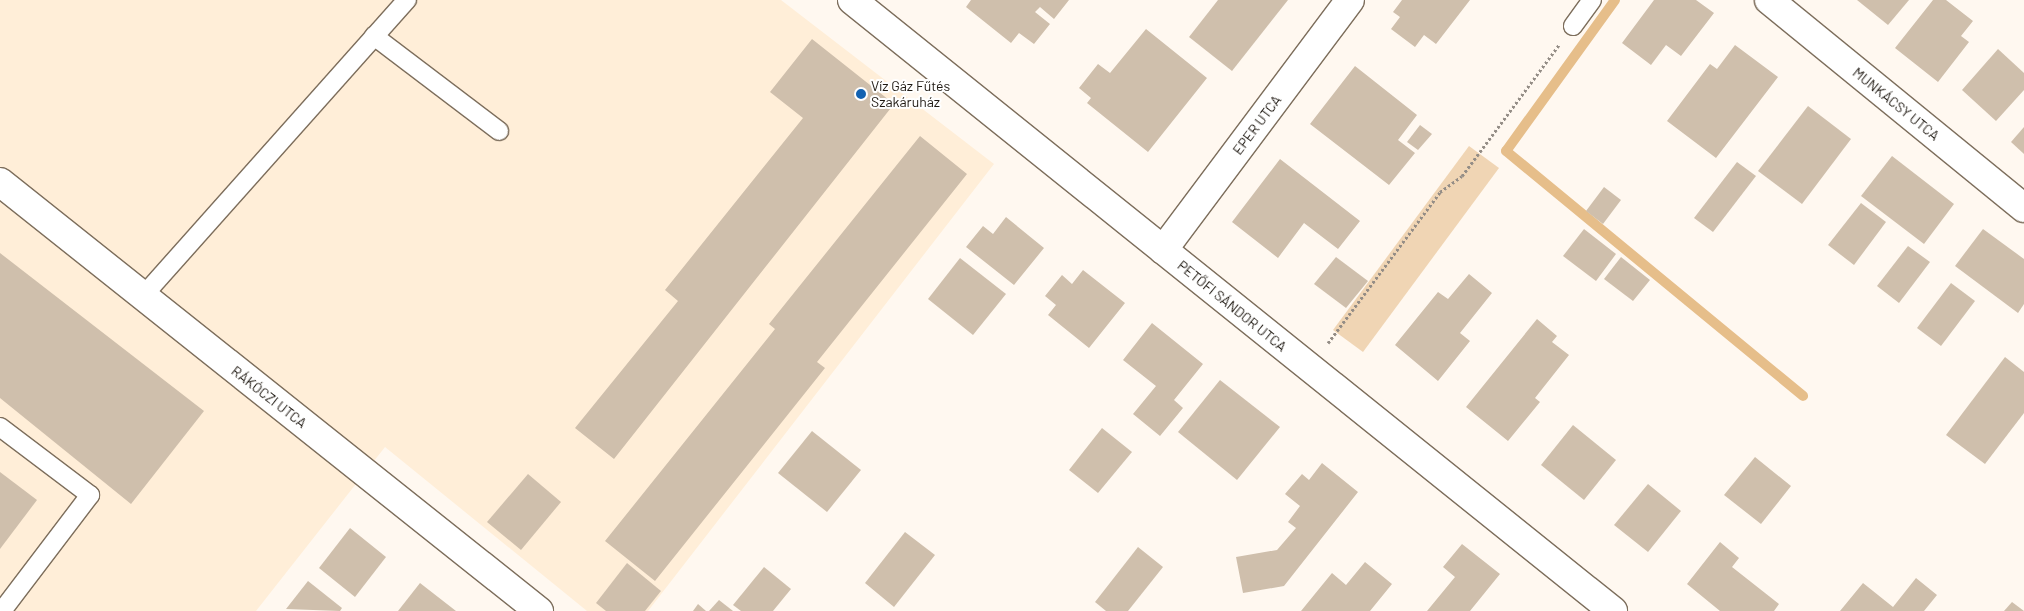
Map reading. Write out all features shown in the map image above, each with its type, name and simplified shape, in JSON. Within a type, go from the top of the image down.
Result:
[{"type":"street","name":"PETŐFI SÁNDOR UTCA","points":[[852,0],[880,8],[1163,250],[1310,368],[1599,607]]},
{"type":"street","name":"EPER UTCA","points":[[1163,250],[1350,0]]},
{"type":"street","name":"MUNKÁCSY UTCA","points":[[1769,0],[2024,208]]},
{"type":"street","name":"RÁKÓCZI UTCA","points":[[0,182],[539,611]]},
{"type":"lane","points":[[143,296],[406,0]]},
{"type":"lane","points":[[1573,26],[1592,0]]},
{"type":"lane","points":[[374,36],[499,131]]},
{"type":"lane","points":[[0,427],[90,495],[2,611]]},
{"type":"path","points":[[1310,368],[1440,192],[1462,176],[1573,26]]},
{"type":"shaded area","points":[[0,0],[781,0],[994,164],[648,611],[587,611],[385,447],[256,611],[0,611]]},
{"type":"shaded area","points":[[1469,146],[1499,168],[1363,352],[1333,330]]},
{"type":"building","points":[[971,0],[1069,0],[1054,19],[1040,7],[1035,12],[1050,24],[1034,44],[1019,33],[1011,43],[966,7]]},
{"type":"building","points":[[1218,0],[1288,0],[1232,71],[1189,37]]},
{"type":"building","points":[[1402,0],[1470,0],[1436,44],[1424,35],[1415,47],[1391,29],[1400,17],[1393,12]]},
{"type":"building","points":[[1654,0],[1696,0],[1714,13],[1681,56],[1666,45],[1651,65],[1622,43]]},
{"type":"building","points":[[1857,0],[1909,0],[1888,25]]},
{"type":"building","points":[[1933,0],[1946,0],[1973,21],[1961,36],[1969,42],[1938,82],[1895,48]]},
{"type":"building","points":[[1146,29],[1207,78],[1148,152],[1087,103],[1091,98],[1079,88],[1098,64],[1110,73]]},
{"type":"building","points":[[812,39],[894,104],[614,459],[575,428],[678,301],[665,290],[803,118],[770,92]]},
{"type":"building","points":[[1735,45],[1778,77],[1716,158],[1667,121],[1710,64],[1717,69]]},
{"type":"building","points":[[1998,49],[2024,73],[2024,90],[1996,121],[1962,90]]},
{"type":"building","points":[[1355,66],[1417,115],[1398,140],[1415,153],[1389,185],[1310,124]]},
{"type":"building","points":[[1808,106],[1851,139],[1802,204],[1758,171]]},
{"type":"building","points":[[1420,125],[1432,134],[1418,150],[1407,142]]},
{"type":"building","points":[[2024,127],[2024,154],[2011,142]]},
{"type":"building","points":[[920,136],[967,174],[817,362],[825,368],[655,581],[605,541],[775,329],[769,324]]},
{"type":"building","points":[[1892,156],[1954,204],[1924,244],[1861,196]]},
{"type":"building","points":[[1280,159],[1360,221],[1338,249],[1304,223],[1278,258],[1232,222]]},
{"type":"building","points":[[1737,162],[1756,176],[1713,232],[1694,218]]},
{"type":"building","points":[[1604,187],[1621,200],[1603,224],[1586,211]]},
{"type":"building","points":[[1861,203],[1886,222],[1854,265],[1828,245]]},
{"type":"building","points":[[1006,217],[1044,248],[1014,285],[966,247],[983,226],[993,234]]},
{"type":"building","points":[[1584,229],[1616,254],[1596,281],[1563,256]]},
{"type":"building","points":[[1983,229],[2024,259],[2024,304],[2018,313],[1955,266]]},
{"type":"building","points":[[1908,246],[1930,262],[1899,303],[1877,286]]},
{"type":"building","points":[[0,253],[204,411],[131,504],[0,398]]},
{"type":"building","points":[[1336,257],[1368,281],[1346,308],[1314,284]]},
{"type":"building","points":[[1621,257],[1650,280],[1633,301],[1604,279]]},
{"type":"building","points":[[960,258],[1006,294],[973,335],[928,299]]},
{"type":"building","points":[[1083,270],[1125,303],[1089,348],[1048,315],[1056,305],[1045,296],[1062,275],[1072,284]]},
{"type":"building","points":[[1469,274],[1492,293],[1460,333],[1470,341],[1438,381],[1395,345],[1438,292],[1448,299]]},
{"type":"building","points":[[1951,283],[1975,301],[1941,346],[1917,328]]},
{"type":"building","points":[[1537,319],[1557,336],[1552,342],[1569,355],[1535,398],[1540,402],[1508,441],[1466,407]]},
{"type":"building","points":[[1152,323],[1203,364],[1174,400],[1183,408],[1160,436],[1133,414],[1156,386],[1123,360]]},
{"type":"building","points":[[2005,357],[2024,372],[2024,413],[1985,464],[1946,435]]},
{"type":"building","points":[[1220,380],[1280,427],[1237,480],[1178,432]]},
{"type":"building","points":[[1573,425],[1616,460],[1584,500],[1541,465]]},
{"type":"building","points":[[1102,428],[1132,452],[1098,493],[1069,470]]},
{"type":"building","points":[[812,431],[861,470],[827,512],[778,473]]},
{"type":"building","points":[[1755,457],[1791,486],[1761,524],[1724,495]]},
{"type":"building","points":[[1322,463],[1358,492],[1284,586],[1243,593],[1236,557],[1277,550],[1296,528],[1288,522],[1300,506],[1285,494],[1302,474],[1309,480]]},
{"type":"building","points":[[0,472],[37,500],[0,549]]},
{"type":"building","points":[[528,474],[561,502],[521,550],[487,522]]},
{"type":"building","points":[[1648,484],[1681,511],[1648,552],[1614,525]]},
{"type":"building","points":[[350,528],[386,557],[355,597],[319,568]]},
{"type":"building","points":[[905,532],[935,555],[894,607],[865,583]]},
{"type":"building","points":[[1720,542],[1739,558],[1732,567],[1779,604],[1774,611],[1720,611],[1687,584]]},
{"type":"building","points":[[1462,544],[1500,574],[1470,611],[1427,611],[1455,577],[1443,567]]},
{"type":"building","points":[[1138,547],[1163,567],[1128,611],[1106,611],[1095,602]]},
{"type":"building","points":[[1365,562],[1392,584],[1370,611],[1301,611],[1332,573],[1346,585]]},
{"type":"building","points":[[627,563],[661,591],[645,611],[606,611],[596,603]]},
{"type":"building","points":[[764,567],[791,589],[773,611],[741,611],[733,605]]},
{"type":"building","points":[[1916,578],[1937,595],[1924,611],[1840,611],[1863,583],[1893,607]]},
{"type":"building","points":[[308,581],[342,608],[340,611],[286,609]]},
{"type":"building","points":[[420,583],[456,611],[398,611]]},
{"type":"building","points":[[719,600],[733,611],[709,611]]},
{"type":"building","points":[[2012,602],[2024,611],[2004,611]]},
{"type":"building","points":[[698,604],[706,611],[693,611]]},
{"type":"waterway","points":[[1615,0],[1506,151],[1803,396]]},
{"type":"place","name":"Víz Gáz Fűtés Szakáruház","points":[[861,94]]}]
